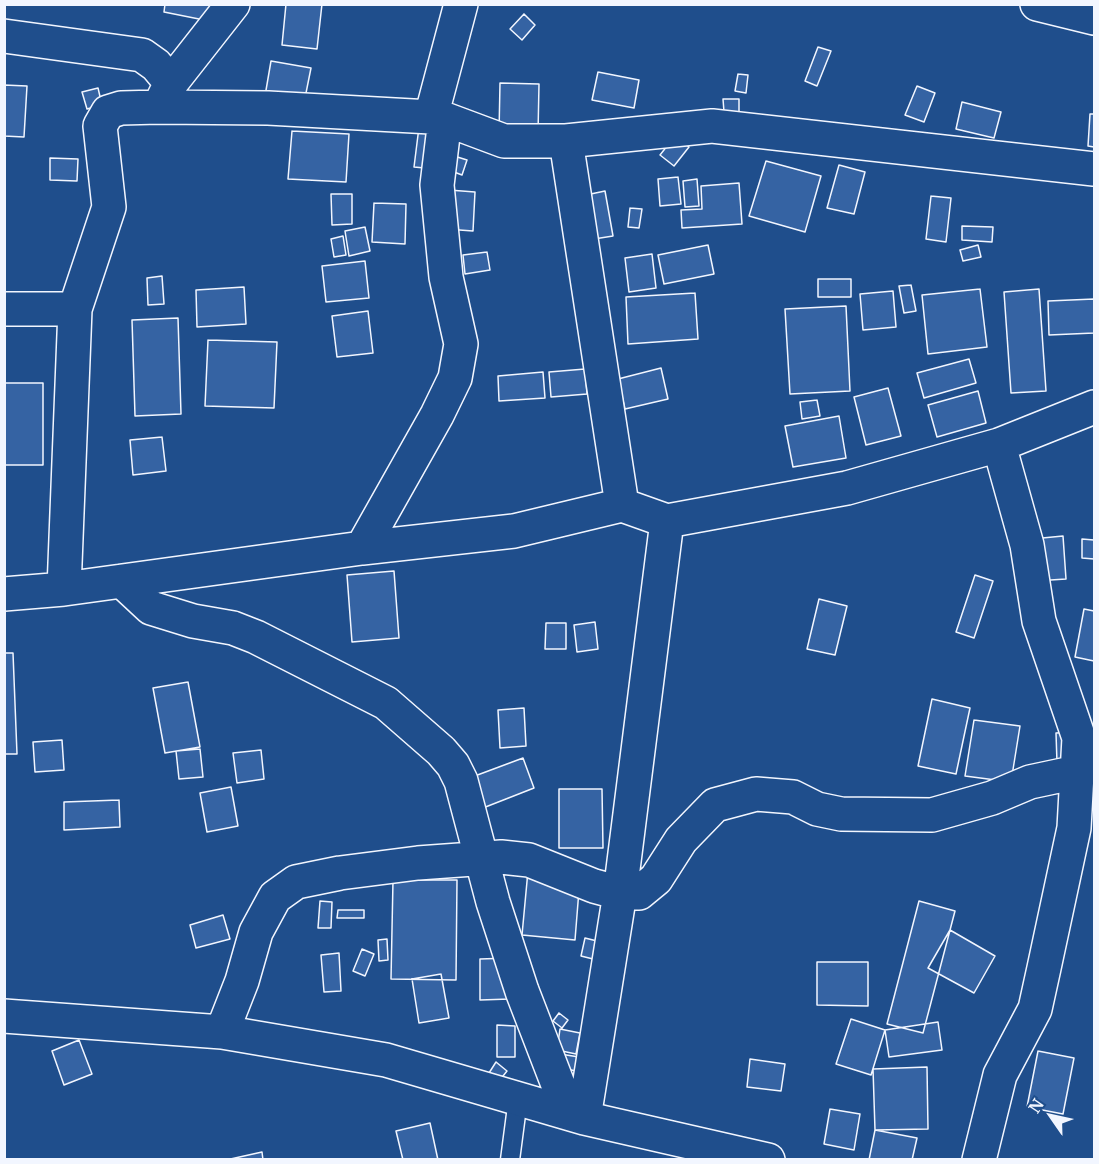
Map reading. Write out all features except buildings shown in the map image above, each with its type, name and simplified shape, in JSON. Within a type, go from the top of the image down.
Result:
[{"type":"street","points":[[165,95],[234,4]]},
{"type":"street","points":[[362,548],[437,415],[454,378],[461,344],[446,277],[437,185],[438,118],[461,4]]},
{"type":"street","points":[[1037,4],[1095,18]]},
{"type":"street","points":[[4,36],[142,55],[156,65],[165,95]]},
{"type":"street","points":[[63,589],[75,309],[109,207],[100,126],[108,111],[165,95],[268,108],[438,118],[504,141],[566,141],[712,126],[1095,169]]},
{"type":"street","points":[[566,141],[622,505]]},
{"type":"street","points":[[4,309],[75,309]]},
{"type":"street","points":[[4,594],[63,589],[362,548],[513,531],[622,505],[667,521],[847,488],[999,445],[1095,407]]},
{"type":"street","points":[[979,1160],[1000,1075],[1035,1009],[1074,828],[1077,772],[1087,735],[1039,621],[1027,544],[999,445]]},
{"type":"street","points":[[577,1116],[620,893],[667,521]]},
{"type":"street","points":[[122,581],[151,608],[194,621],[233,628],[256,637],[386,703],[441,751],[453,765],[461,781],[494,902],[522,991],[577,1116]]},
{"type":"street","points":[[222,1032],[242,981],[256,932],[275,897],[296,882],[340,873],[418,863],[501,857],[529,860],[594,886],[620,893],[639,893],[656,879],[681,840],[715,805],[756,794],[793,797],[817,809],[841,814],[932,815],[992,798],[1030,782],[1077,772]]},
{"type":"street","points":[[4,1016],[222,1032],[386,1060],[577,1116],[768,1160]]},
{"type":"lane","points":[[510,1160],[518,1099]]}]
